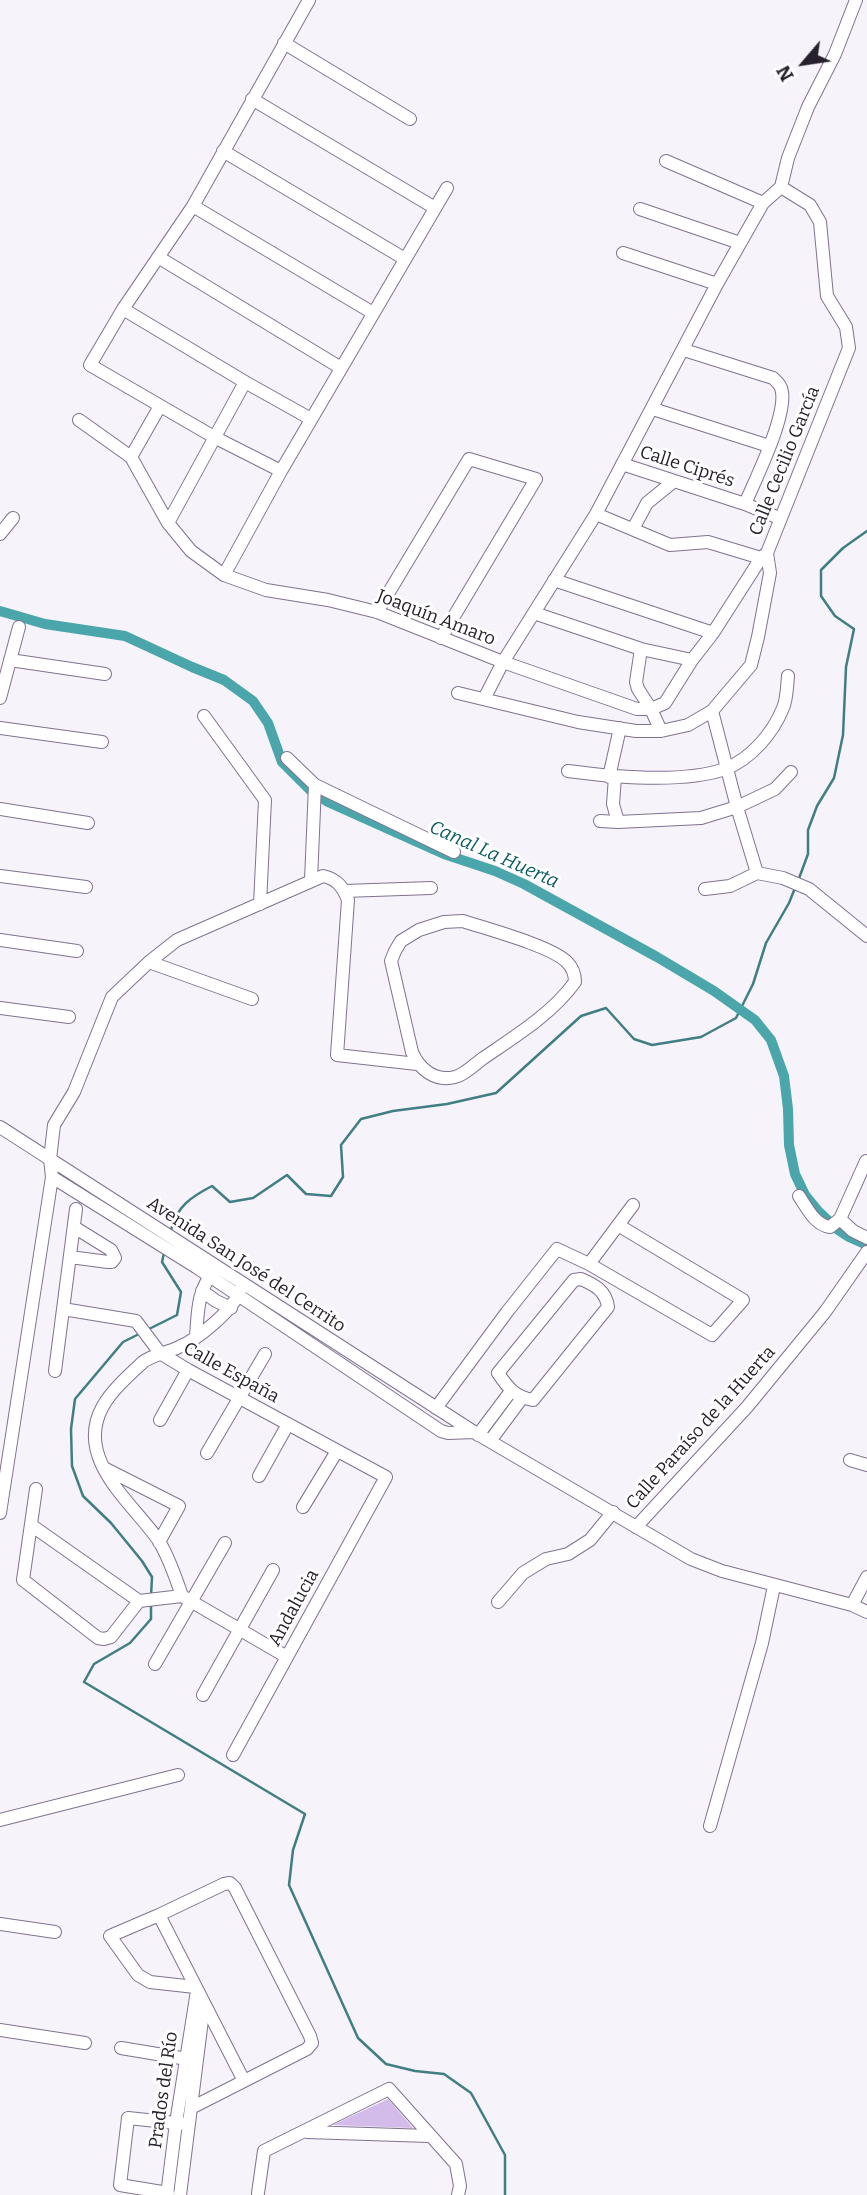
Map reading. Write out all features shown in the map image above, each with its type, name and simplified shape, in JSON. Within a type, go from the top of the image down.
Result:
[{"type":"street","points":[[281,471],[214,437],[90,365],[123,309],[193,206],[309,0]]},
{"type":"street","points":[[484,699],[503,663],[596,514],[740,243],[763,204],[781,187],[788,158],[808,107],[835,54],[856,0]]},
{"type":"street","points":[[284,43],[410,119]]},
{"type":"street","points":[[252,100],[435,208]]},
{"type":"street","points":[[223,151],[405,259]]},
{"type":"street","points":[[666,161],[763,204]]},
{"type":"street","name":"Calle Cecilio García","points":[[458,693],[578,722],[636,731],[661,731],[688,725],[712,711],[751,665],[770,573],[764,556],[849,348],[846,327],[827,296],[820,222],[810,205],[781,187]]},
{"type":"street","points":[[224,575],[281,471],[447,188]]},
{"type":"street","points":[[193,206],[373,313]]},
{"type":"street","points":[[639,209],[740,243]]},
{"type":"street","points":[[623,253],[717,285]]},
{"type":"street","points":[[158,257],[341,368]]},
{"type":"street","points":[[123,309],[311,419]]},
{"type":"street","points":[[684,350],[774,378],[781,385],[782,412],[745,504]]},
{"type":"street","points":[[168,523],[245,382]]},
{"type":"street","points":[[131,457],[160,406]]},
{"type":"street","points":[[653,409],[769,446]]},
{"type":"street","name":"Joaquín Amaro","points":[[79,420],[131,457],[168,523],[191,551],[224,575],[266,590],[328,600],[377,612],[503,663],[637,709],[651,709]]},
{"type":"street","points":[[377,612],[469,459],[536,479],[441,638]]},
{"type":"street","name":"Calle Ciprés","points":[[622,464],[745,504],[779,518]]},
{"type":"street","points":[[633,529],[647,502],[674,481]]},
{"type":"street","points":[[596,514],[670,545],[708,542],[764,556],[665,703],[651,709]]},
{"type":"street","points":[[0,534],[13,518]]},
{"type":"street","points":[[554,580],[713,633]]},
{"type":"street","points":[[534,613],[641,649],[692,660]]},
{"type":"street","points":[[0,698],[19,627]]},
{"type":"street","points":[[641,649],[636,682],[661,731]]},
{"type":"street","points":[[10,660],[105,674]]},
{"type":"street","points":[[568,772],[612,777],[693,776],[727,768],[763,744],[784,706],[788,676]]},
{"type":"street","points":[[712,711],[757,873]]},
{"type":"street","points":[[204,716],[265,800],[260,904]]},
{"type":"street","points":[[0,728],[102,742]]},
{"type":"street","points":[[618,822],[613,804],[612,777],[620,728]]},
{"type":"street","points":[[287,758],[315,786],[454,852]]},
{"type":"street","points":[[600,821],[701,818],[737,807],[775,789],[792,772]]},
{"type":"street","points":[[311,880],[315,786]]},
{"type":"street","points":[[0,809],[88,823]]},
{"type":"street","points":[[705,889],[730,886],[757,873],[783,878],[809,889],[867,936]]},
{"type":"street","points":[[0,876],[86,887]]},
{"type":"street","points":[[0,1513],[52,1177],[50,1158],[54,1125],[74,1092],[112,998],[149,962],[177,940],[323,876],[339,883],[348,900],[337,1055],[417,1064],[428,1073],[443,1078],[457,1077],[519,1033],[567,993],[575,982],[575,973],[567,962],[551,951],[463,921],[444,922],[419,930],[401,941],[391,961],[417,1064]]},
{"type":"street","points":[[344,891],[431,888]]},
{"type":"street","points":[[0,940],[77,951]]},
{"type":"street","points":[[149,962],[252,999]]},
{"type":"street","points":[[0,1008],[69,1017]]},
{"type":"street","name":"Avenida San José del Cerrito","points":[[0,1127],[50,1158],[159,1237]]},
{"type":"street","points":[[835,1223],[866,1161]]},
{"type":"street","name":"Avenida San José del Cerrito","points":[[52,1177],[159,1237],[481,1436],[691,1559],[722,1571],[852,1605],[867,1612]]},
{"type":"street","points":[[799,1196],[823,1226],[835,1223],[867,1238]]},
{"type":"street","points":[[589,1264],[632,1205]]},
{"type":"street","points":[[55,1371],[76,1209]]},
{"type":"street","points":[[436,1408],[557,1249],[589,1264],[712,1335],[743,1300],[618,1225]]},
{"type":"street","points":[[70,1257],[108,1262],[115,1258],[111,1250],[74,1227]]},
{"type":"street","name":"Calle Paraíso de la Huerta","points":[[636,1527],[747,1407],[825,1312],[867,1252]]},
{"type":"street","name":"Calle España","points":[[196,1336],[202,1291],[214,1272]]},
{"type":"street","points":[[581,1279],[597,1286],[607,1298],[608,1307],[533,1400],[517,1395],[498,1373],[574,1280],[581,1279]]},
{"type":"street","name":"Avenida San José del Cerrito","points":[[240,1289],[441,1431],[481,1436]]},
{"type":"street","name":"Calle España","points":[[196,1336],[231,1308],[240,1289]]},
{"type":"street","points":[[202,1291],[231,1308]]},
{"type":"street","name":"Calle España","points":[[63,1309],[132,1319],[140,1325],[157,1348],[188,1370],[386,1477]]},
{"type":"street","points":[[187,1599],[159,1542],[118,1493],[104,1468],[96,1449],[94,1429],[103,1406],[157,1348],[176,1349],[196,1336]]},
{"type":"street","points":[[207,1452],[264,1354]]},
{"type":"street","points":[[160,1420],[188,1370]]},
{"type":"street","points":[[481,1436],[517,1395]]},
{"type":"street","points":[[441,1431],[453,1426],[451,1417]]},
{"type":"street","points":[[259,1476],[288,1424]]},
{"type":"street","points":[[303,1507],[337,1451]]},
{"type":"street","points":[[850,1460],[867,1465]]},
{"type":"street","points":[[104,1468],[179,1506],[159,1542]]},
{"type":"street","name":"Andalucia","points":[[233,1755],[386,1477]]},
{"type":"street","points":[[36,1489],[23,1580],[98,1638],[111,1637],[142,1601],[166,1597],[187,1599],[287,1657]]},
{"type":"street","points":[[498,1602],[523,1573],[546,1559],[568,1554],[590,1540],[612,1512]]},
{"type":"street","points":[[31,1525],[142,1601]]},
{"type":"street","points":[[155,1664],[187,1599],[225,1543]]},
{"type":"street","points":[[204,1695],[273,1570]]},
{"type":"street","points":[[852,1605],[867,1577]]},
{"type":"street","points":[[710,1826],[762,1643],[774,1586]]},
{"type":"street","points":[[0,1820],[177,1775]]},
{"type":"street","points":[[191,2108],[307,2049],[312,2043],[248,1912],[230,1883],[110,1936],[138,1975],[150,1982],[196,1989]]},
{"type":"street","points":[[159,1915],[244,2081]]},
{"type":"street","points":[[0,1924],[55,1932]]},
{"type":"street","name":"Prados del Río","points":[[182,2124],[191,2059],[196,1989]]},
{"type":"street","points":[[182,2124],[128,2118],[120,2185],[172,2194],[182,2124],[191,2108],[191,2059],[204,2004]]},
{"type":"street","points":[[0,2030],[85,2043]]},
{"type":"street","points":[[121,2048],[191,2059]]},
{"type":"street","points":[[258,2194],[264,2151],[389,2089],[456,2164],[460,2186],[458,2195]]},
{"type":"street","points":[[304,2132],[429,2136]]},
{"type":"shaded area","points":[[388,2099],[413,2128],[333,2125]]},
{"type":"waterway","points":[[798,881],[808,854],[808,830],[817,806],[834,778],[843,735],[846,667],[854,629],[835,616],[821,596],[821,570],[843,548],[867,531]]},
{"type":"waterway","name":"Canal La Huerta","points":[[0,611],[45,624],[125,636],[224,680],[253,701],[268,723],[282,762],[309,789],[328,802],[444,854],[524,884],[657,957],[714,991],[755,1020],[771,1040],[784,1076],[789,1145],[795,1174],[805,1195],[837,1229],[867,1245]]},
{"type":"waterway","points":[[171,1230],[181,1208],[212,1186],[230,1202],[253,1198],[287,1175],[306,1194],[331,1196],[343,1177],[341,1145],[361,1119],[496,1093],[581,1016],[606,1008],[634,1039],[652,1045],[701,1037],[736,1018],[753,984],[766,943],[795,888]]},
{"type":"waterway","points":[[147,1330],[177,1315],[181,1292],[162,1262],[164,1253]]},
{"type":"waterway","points":[[141,1333],[123,1342],[75,1399],[71,1429],[72,1466],[83,1496],[111,1523],[152,1577],[151,1596]]},
{"type":"waterway","points":[[151,1602],[151,1619],[130,1643],[94,1664],[84,1682],[305,1814],[293,1850],[289,1885],[358,2038],[386,2064],[444,2074],[471,2093],[505,2155],[505,2195]]}]
